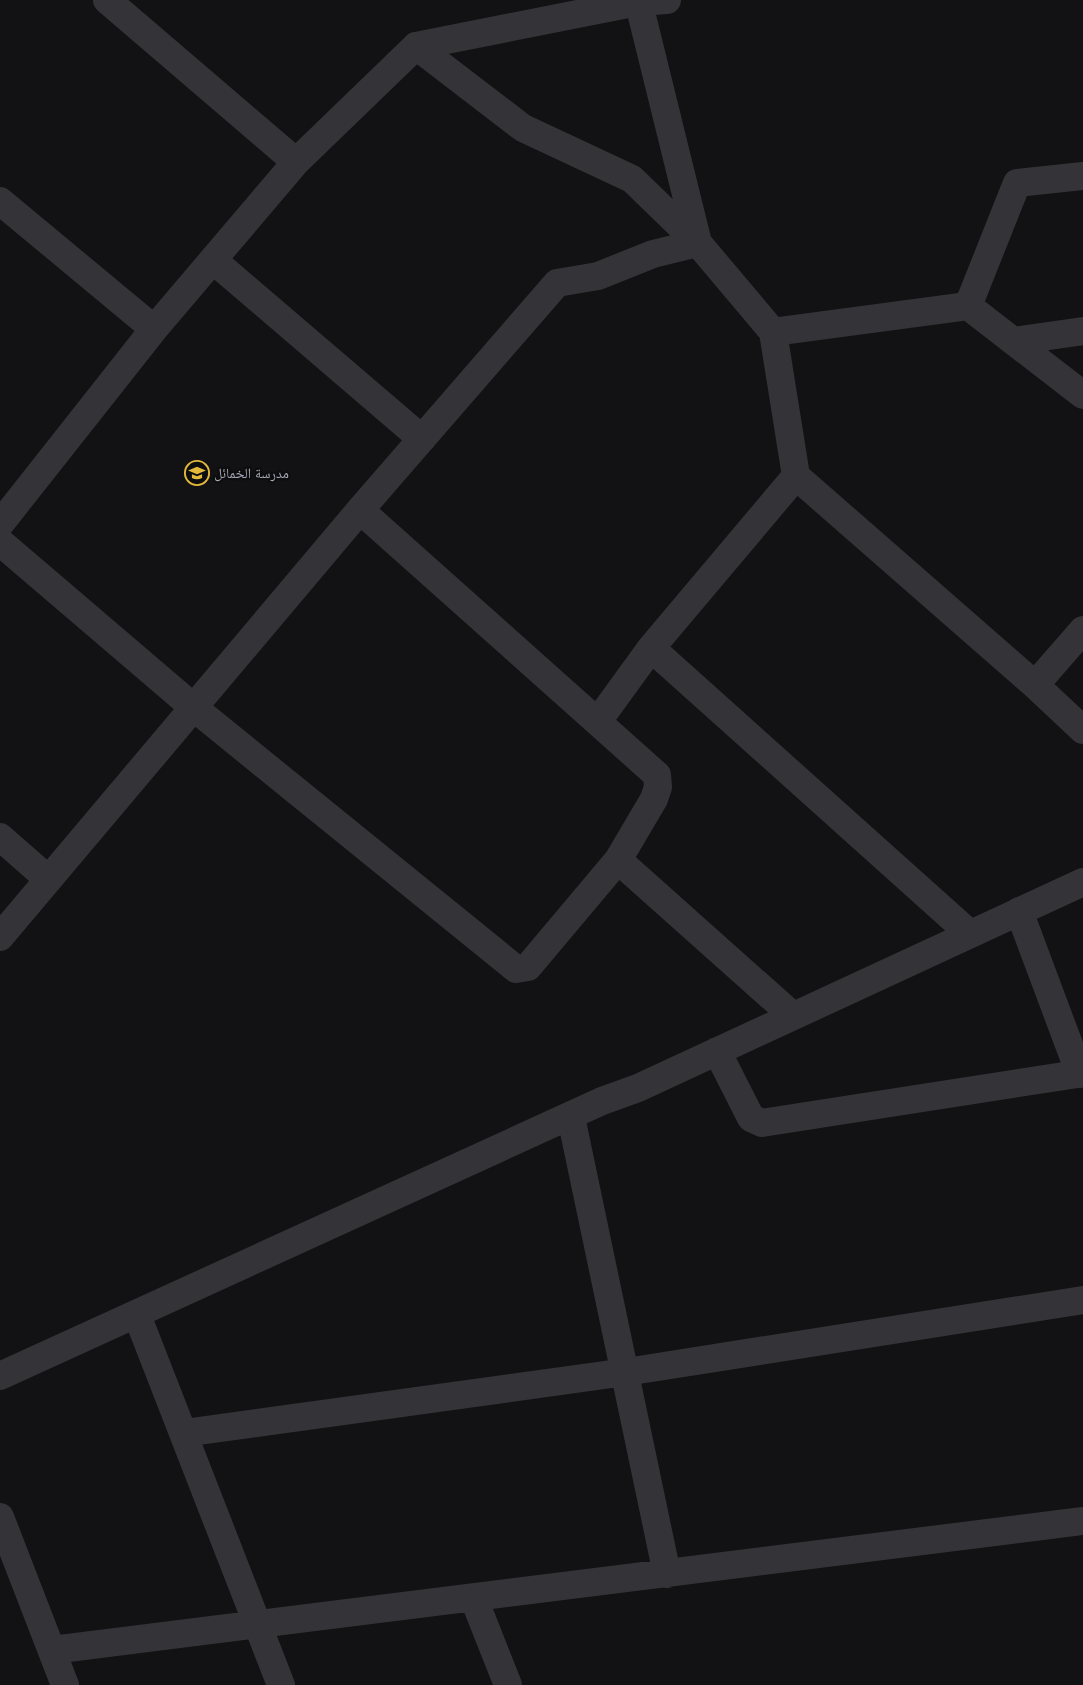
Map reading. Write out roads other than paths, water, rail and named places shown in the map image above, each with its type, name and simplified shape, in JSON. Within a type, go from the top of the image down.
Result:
[{"type":"street","points":[[107,0],[296,162]]},
{"type":"street","points":[[0,524],[154,329],[296,162],[416,46],[638,1],[666,0]]},
{"type":"street","points":[[638,1],[698,243]]},
{"type":"street","points":[[416,46],[524,128],[632,179],[698,243],[773,332],[796,476],[1035,685],[1083,730]]},
{"type":"street","points":[[968,306],[1017,183],[1083,176]]},
{"type":"street","points":[[0,201],[154,329]]},
{"type":"street","points":[[0,937],[360,510],[557,283],[598,276],[653,254],[698,243]]},
{"type":"street","points":[[213,260],[422,439]]},
{"type":"street","points":[[773,332],[968,306],[1083,395]]},
{"type":"street","points":[[1013,341],[1083,330]]},
{"type":"street","points":[[598,721],[651,648],[796,476]]},
{"type":"street","points":[[0,542],[193,707],[516,969],[528,967],[618,860],[654,799],[658,787],[657,775],[360,510]]},
{"type":"street","points":[[1035,685],[1083,630]]},
{"type":"street","points":[[651,648],[970,934]]},
{"type":"street","points":[[0,838],[48,879]]},
{"type":"street","points":[[618,860],[793,1016]]},
{"type":"street","points":[[0,1376],[717,1051],[1083,882]]},
{"type":"street","points":[[717,1051],[751,1118],[762,1122],[1081,1074],[1019,911]]},
{"type":"street","points":[[571,1117],[626,1372],[666,1574]]},
{"type":"street","points":[[184,1433],[626,1372],[1083,1300]]},
{"type":"street","points":[[137,1315],[281,1685]]},
{"type":"street","points":[[0,1517],[65,1685]]},
{"type":"street","points":[[52,1650],[474,1599],[1083,1521]]},
{"type":"street","points":[[474,1599],[508,1685]]},
{"type":"place","name":"مدرسة الخمائل","points":[[197,473]]}]
